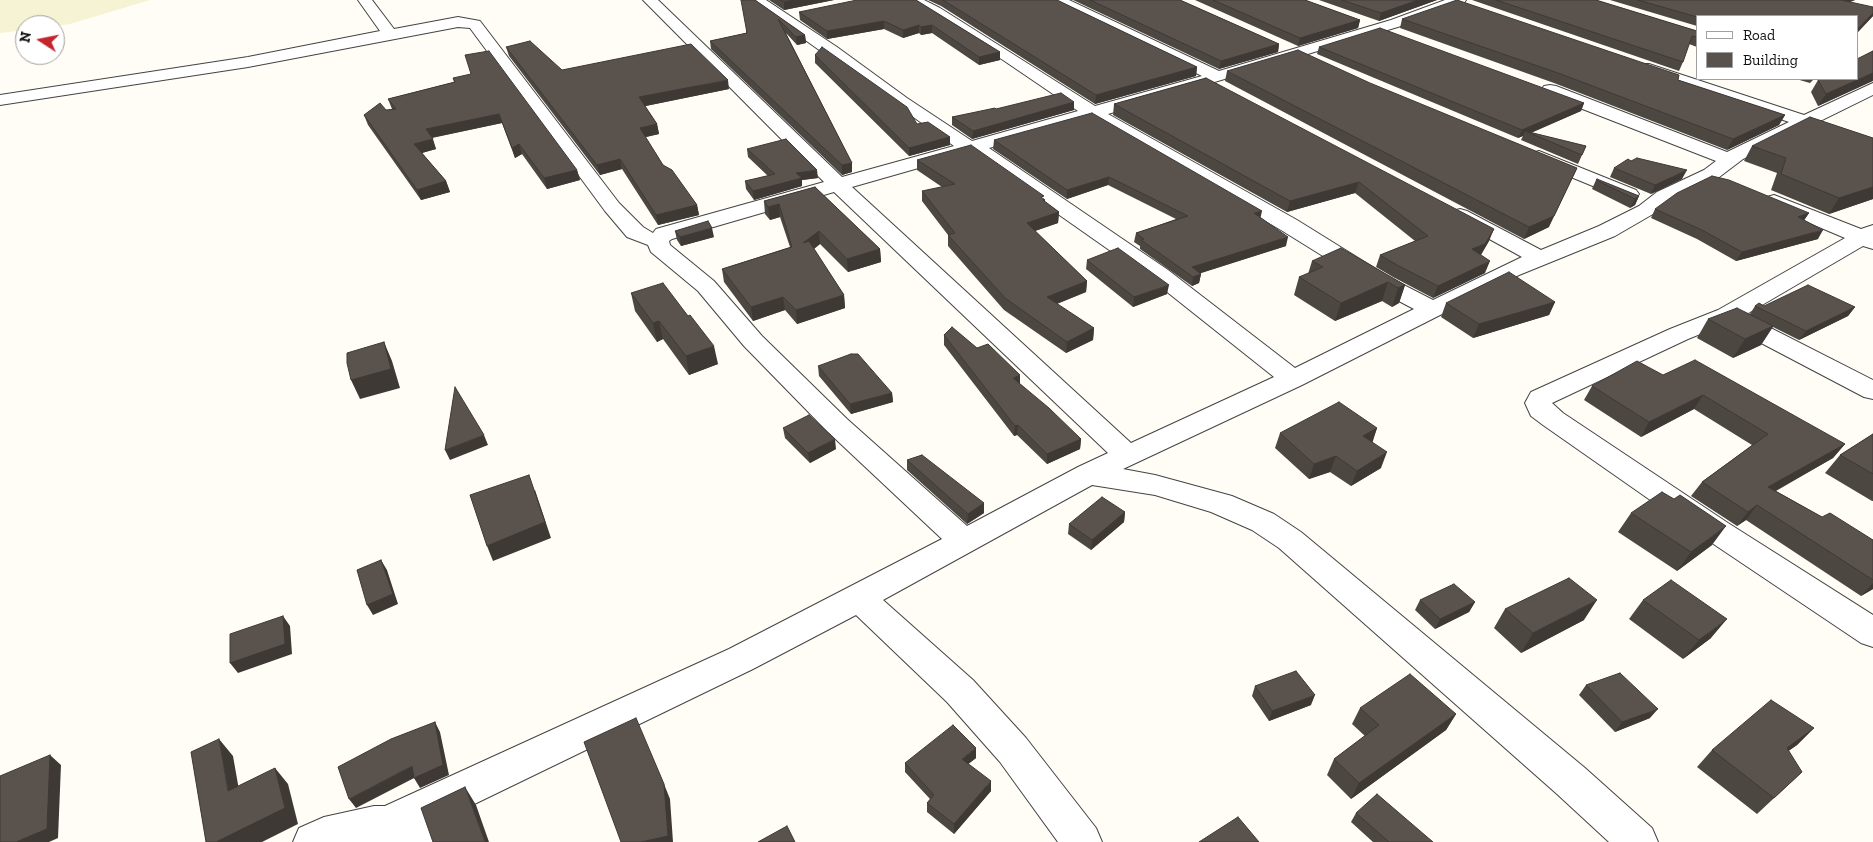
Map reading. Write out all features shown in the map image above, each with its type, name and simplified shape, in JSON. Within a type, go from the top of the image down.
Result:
[{"type":"street","points":[[365,0],[390,34]]},
{"type":"street","points":[[650,0],[838,185],[1128,456]]},
{"type":"street","points":[[756,0],[1160,275],[1293,379]]},
{"type":"street","points":[[914,0],[1009,57],[1092,112],[1289,225],[1384,284],[1432,309]]},
{"type":"street","points":[[1057,0],[1211,78],[1230,93]]},
{"type":"street","points":[[658,240],[664,234],[1211,78],[1379,28],[1458,2]]},
{"type":"street","points":[[783,17],[801,13]]},
{"type":"street","points":[[1353,18],[1407,38]]},
{"type":"street","points":[[0,100],[248,62],[458,22],[475,24],[612,207],[635,232],[647,238],[658,240]]},
{"type":"street","points":[[1270,40],[1322,64]]},
{"type":"street","points":[[1630,62],[1810,126]]},
{"type":"street","points":[[1537,86],[1723,172]]},
{"type":"street","points":[[313,842],[324,837],[374,825],[401,834],[859,598],[1088,474],[1293,379],[1511,270],[1607,230],[1664,196],[1723,172],[1810,126],[1866,86]]},
{"type":"street","points":[[1524,151],[1653,204]]},
{"type":"street","points":[[1754,193],[1870,237]]},
{"type":"street","points":[[1445,207],[1540,258]]},
{"type":"street","points":[[1870,237],[1727,315],[1679,334],[1540,398],[1538,404],[1541,410],[1709,526],[1873,633]]},
{"type":"street","points":[[658,240],[664,251],[706,286],[753,341],[837,425],[964,541]]},
{"type":"street","points":[[1727,315],[1873,391]]},
{"type":"street","points":[[1088,474],[1155,485],[1221,504],[1263,522],[1290,540],[1348,592],[1571,780],[1638,842]]},
{"type":"street","points":[[859,598],[960,691],[1014,750],[1082,842]]},
{"type":"shaded area","points":[[0,0],[150,0],[65,25],[65,15],[15,15],[15,31],[0,33]]},
{"type":"building","points":[[741,0],[755,0],[805,35],[796,37],[778,19],[852,163],[842,165],[710,41],[747,33]]},
{"type":"building","points":[[780,0],[796,0],[784,2]]},
{"type":"building","points":[[857,0],[916,0],[1000,52],[979,57],[932,25],[921,27],[919,25],[903,30],[884,21],[827,31],[799,12]]},
{"type":"building","points":[[943,0],[1057,0],[1197,67],[1096,95]]},
{"type":"building","points":[[1090,0],[1180,0],[1279,44],[1221,61]]},
{"type":"building","points":[[1213,0],[1305,0],[1360,20],[1300,38]]},
{"type":"building","points":[[1342,0],[1418,0],[1381,13]]},
{"type":"building","points":[[1457,0],[1679,75],[1678,80],[1785,115],[1733,139],[1558,73],[1402,19]]},
{"type":"building","points":[[1496,0],[1596,0],[1696,31],[1696,37],[1692,36],[1683,62]]},
{"type":"building","points":[[1638,0],[1841,0],[1873,7],[1873,13],[1858,29],[1858,15],[1696,15],[1696,17]]},
{"type":"building","points":[[1380,28],[1584,103],[1522,130],[1319,47]]},
{"type":"building","points":[[530,41],[562,70],[691,44],[728,80],[639,97],[657,124],[640,128],[663,165],[672,170],[697,205],[656,215],[620,159],[597,165],[506,47]]},
{"type":"building","points":[[822,47],[907,107],[917,124],[928,122],[950,137],[909,148],[815,55]]},
{"type":"building","points":[[1298,50],[1370,83],[1577,168],[1554,216],[1529,227],[1227,71]]},
{"type":"building","points":[[489,51],[577,170],[544,178],[519,144],[512,148],[499,114],[426,129],[433,139],[414,144],[446,181],[417,190],[364,115],[380,103],[386,110],[396,109],[388,99],[455,82],[453,78],[471,74],[465,55]]},
{"type":"building","points":[[1873,51],[1873,73],[1858,80],[1858,58]]},
{"type":"building","points":[[1206,78],[1494,229],[1485,244],[1472,249],[1490,261],[1438,286],[1380,255],[1428,236],[1359,182],[1290,201],[1114,104]]},
{"type":"building","points":[[1818,80],[1857,80],[1826,94]]},
{"type":"building","points":[[1061,93],[1074,102],[973,131],[952,117],[996,109]]},
{"type":"building","points":[[1092,113],[1262,211],[1254,213],[1288,237],[1192,267],[1201,274],[1193,277],[1141,240],[1144,239],[1136,233],[1188,216],[1109,177],[1067,190],[994,140]]},
{"type":"building","points":[[1810,117],[1873,138],[1873,187],[1839,198],[1781,174],[1786,158],[1752,146]]},
{"type":"building","points":[[1525,131],[1586,146],[1582,155]]},
{"type":"building","points":[[786,139],[817,170],[796,173],[802,178],[753,191],[745,181],[775,174],[747,149]]},
{"type":"building","points":[[971,145],[1044,196],[1041,197],[1045,200],[1043,200],[1059,212],[1027,223],[1087,281],[1047,297],[1094,328],[1067,342],[1005,298],[948,235],[955,233],[922,191],[955,184],[917,160]]},
{"type":"building","points":[[1637,158],[1687,170],[1655,185],[1614,168],[1628,159],[1631,161]]},
{"type":"building","points":[[1712,176],[1729,180],[1809,213],[1798,217],[1823,230],[1742,252],[1702,230],[1655,209],[1677,193]]},
{"type":"building","points":[[1597,179],[1639,196],[1635,199]]},
{"type":"building","points":[[815,187],[880,249],[847,259],[819,231],[803,243],[809,241],[844,295],[796,310],[783,297],[751,307],[722,269],[792,247],[779,204],[768,207],[764,201]]},
{"type":"building","points":[[708,221],[712,228],[680,237],[675,231]]},
{"type":"building","points":[[1118,248],[1169,285],[1134,297],[1087,260]]},
{"type":"building","points":[[1341,248],[1405,285],[1398,288],[1388,282],[1341,303],[1299,277],[1323,267],[1312,261]]},
{"type":"building","points":[[1509,272],[1555,302],[1479,324],[1446,303]]},
{"type":"building","points":[[663,283],[714,346],[686,356],[659,321],[653,323],[631,293]]},
{"type":"building","points":[[1808,285],[1855,307],[1806,331],[1755,306],[1759,303],[1764,306]]},
{"type":"building","points":[[1737,308],[1773,326],[1745,339],[1708,319]]},
{"type":"building","points":[[952,327],[977,348],[988,344],[1020,375],[1013,378],[1049,408],[1081,439],[1047,454],[1018,425],[1015,426],[944,335]]},
{"type":"building","points":[[384,342],[391,369],[351,380],[347,353]]},
{"type":"building","points":[[851,354],[858,354],[892,393],[850,404],[818,366]]},
{"type":"building","points":[[1695,360],[1845,444],[1768,487],[1822,517],[1830,513],[1873,540],[1873,580],[1757,505],[1748,512],[1702,482],[1768,434],[1703,395],[1649,422],[1592,386],[1637,361],[1663,375]]},
{"type":"building","points":[[455,387],[484,435],[445,450]]},
{"type":"building","points":[[1339,402],[1377,428],[1363,436],[1387,452],[1357,471],[1336,456],[1314,464],[1280,433]]},
{"type":"building","points":[[809,415],[835,439],[808,453],[783,428]]},
{"type":"building","points":[[1873,434],[1873,474],[1840,455]]},
{"type":"building","points":[[922,455],[984,503],[968,514],[907,460]]},
{"type":"building","points":[[529,475],[545,522],[487,546],[470,495]]},
{"type":"building","points":[[1662,492],[1674,499],[1680,495],[1726,526],[1691,552],[1631,513]]},
{"type":"building","points":[[1102,497],[1125,512],[1092,540],[1069,524]]},
{"type":"building","points":[[381,560],[393,594],[367,605],[357,570]]},
{"type":"building","points":[[1569,578],[1597,600],[1533,633],[1505,609]]},
{"type":"building","points":[[1671,580],[1727,619],[1699,640],[1643,600]]},
{"type":"building","points":[[1454,584],[1475,602],[1440,619],[1420,600]]},
{"type":"building","points":[[283,616],[285,644],[230,663],[230,634]]},
{"type":"building","points":[[1296,671],[1315,695],[1272,711],[1255,686]]},
{"type":"building","points":[[1620,673],[1658,709],[1622,722],[1586,685]]},
{"type":"building","points":[[1410,674],[1456,714],[1359,783],[1334,759],[1379,725],[1360,708]]},
{"type":"building","points":[[1771,700],[1814,728],[1787,748],[1802,772],[1774,798],[1712,750]]},
{"type":"building","points":[[636,718],[664,784],[668,836],[641,842],[621,842],[584,742]]},
{"type":"building","points":[[435,722],[443,765],[414,778],[412,766],[349,799],[338,767],[391,739]]},
{"type":"building","points":[[953,725],[976,748],[962,759],[991,781],[954,824],[927,803],[934,795],[905,763]]},
{"type":"building","points":[[219,739],[228,791],[275,768],[285,808],[216,842],[206,842],[191,752]]},
{"type":"building","points":[[50,755],[47,829],[16,842],[0,842],[0,776]]},
{"type":"building","points":[[465,787],[485,842],[433,842],[421,808]]},
{"type":"building","points":[[1377,794],[1433,842],[1389,842],[1356,813]]},
{"type":"building","points":[[1238,817],[1259,842],[1199,842]]},
{"type":"building","points":[[787,826],[795,842],[758,842]]}]
